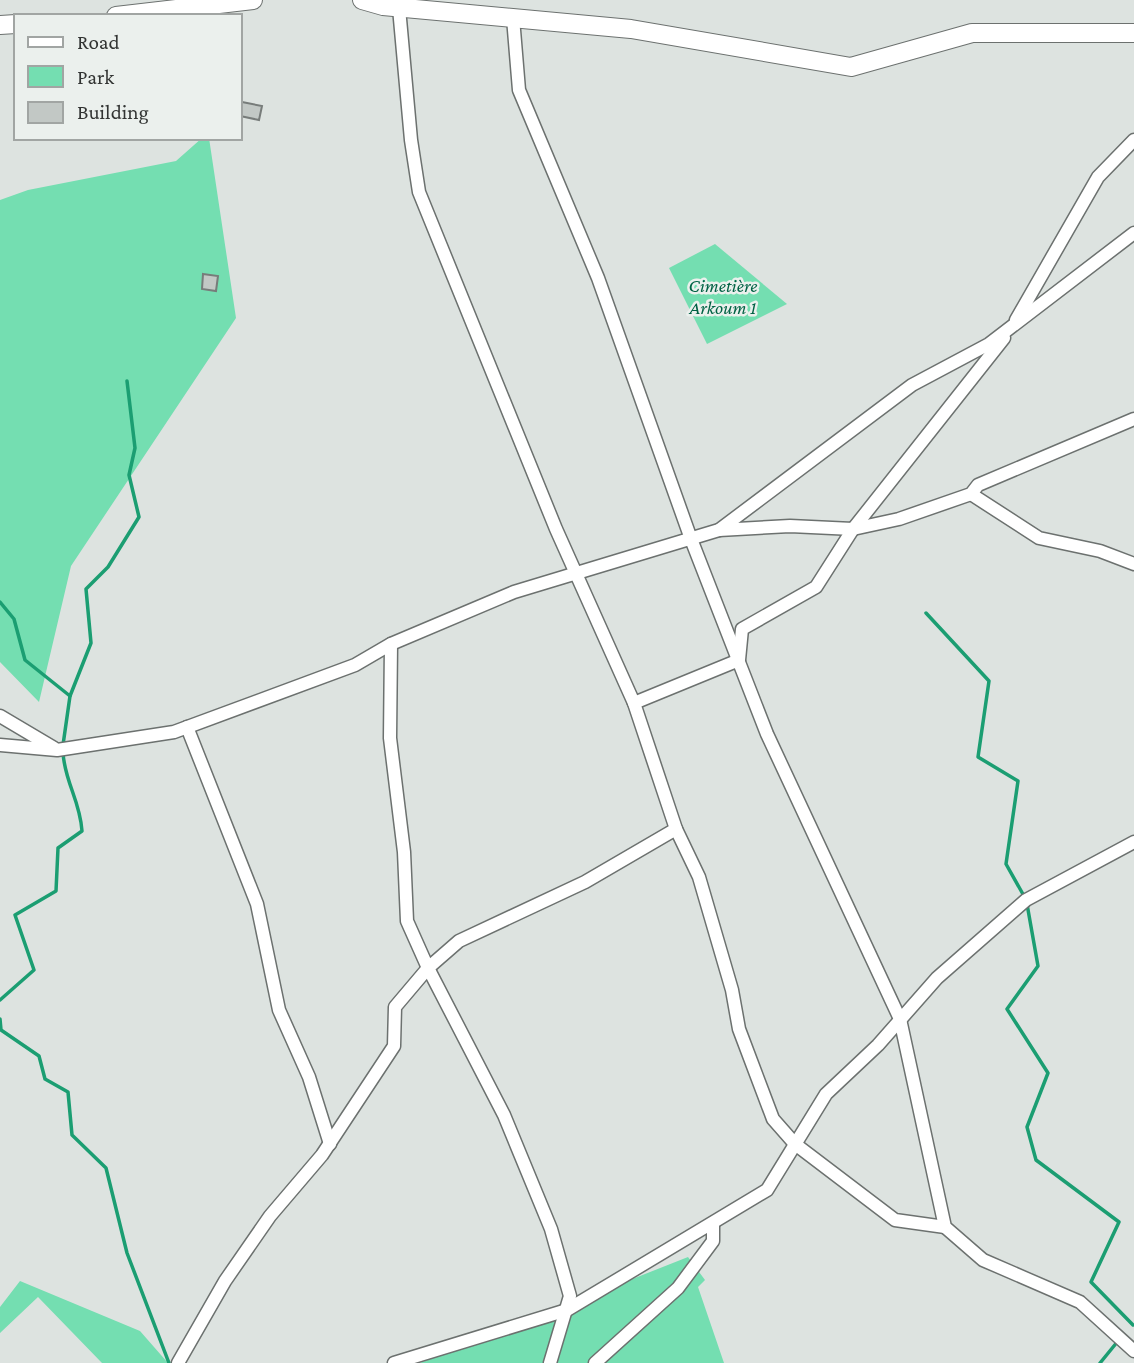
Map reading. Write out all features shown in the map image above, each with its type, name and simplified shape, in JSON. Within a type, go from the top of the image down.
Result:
[{"type":"main road","points":[[133,14],[253,0]]},
{"type":"main road","points":[[362,0],[399,8],[481,8],[513,18],[631,29],[851,67],[972,33],[1134,33]]},
{"type":"street","points":[[399,8],[411,140],[419,192],[537,483],[634,702],[676,830],[699,877],[732,990],[740,1029],[773,1119],[795,1144],[895,1220],[945,1227],[983,1260],[1080,1302],[1134,1351]]},
{"type":"street","points":[[513,18],[519,90],[598,278],[691,539],[767,734],[901,1019],[945,1227]]},
{"type":"street","points":[[739,660],[742,629],[816,587],[853,529],[1014,325],[1098,177],[1134,140]]},
{"type":"street","points":[[719,530],[912,385],[989,344],[1134,233]]},
{"type":"street","points":[[0,746],[57,750],[174,732],[355,665],[391,644],[514,592],[719,530],[790,526],[853,529],[899,519],[971,494],[978,485],[1134,419]]},
{"type":"street","points":[[971,494],[1039,538],[1100,551],[1134,564]]},
{"type":"street","points":[[391,644],[390,738],[404,852],[407,921],[428,968],[505,1115],[551,1229],[570,1296],[550,1363]]},
{"type":"street","points":[[634,702],[739,660]]},
{"type":"street","points":[[0,716],[57,750]]},
{"type":"street","points":[[187,727],[257,904],[279,1010],[309,1077],[330,1144]]},
{"type":"street","points":[[178,1363],[247,1248],[330,1144],[394,1046],[395,1007],[428,968],[459,942],[584,882],[676,830]]},
{"type":"street","points":[[394,1363],[567,1310],[767,1190],[826,1094],[901,1019],[937,978],[1026,900],[1134,842]]},
{"type":"street","points":[[595,1363],[678,1288],[713,1241],[713,1223]]},
{"type":"green space","points":[[200,140],[209,140],[236,318],[71,566],[39,702],[0,662],[0,200],[28,190],[176,161]]},
{"type":"green space","name":"Cimetière Arkoum 1","points":[[715,244],[787,304],[707,344],[669,268]]},
{"type":"green space","points":[[688,1257],[705,1280],[698,1287],[724,1363],[420,1363]]},
{"type":"green space","points":[[20,1281],[140,1331],[168,1363],[102,1363],[38,1297],[0,1333],[0,1307]]},
{"type":"building","points":[[242,102],[262,106],[259,120],[242,116]]},
{"type":"building","points":[[203,274],[218,276],[216,291],[202,289]]},
{"type":"waterway","points":[[63,745],[70,696],[91,643],[86,589],[108,567],[139,517],[129,475],[135,448],[127,381]]},
{"type":"waterway","points":[[0,602],[14,619],[25,660],[70,696]]},
{"type":"waterway","points":[[926,613],[989,681],[978,757],[1018,781],[1006,864],[1024,896]]},
{"type":"waterway","points":[[0,1000],[34,970],[15,915],[56,891],[58,848],[82,831],[63,753]]},
{"type":"waterway","points":[[1027,904],[1038,966],[1007,1009],[1048,1073],[1027,1127],[1036,1160],[1119,1222],[1091,1282],[1133,1325]]},
{"type":"waterway","points":[[0,1019],[1,1030],[39,1056],[45,1079],[68,1092],[72,1135],[106,1168],[127,1253],[169,1363]]},
{"type":"waterway","points":[[1100,1363],[1118,1341]]}]
